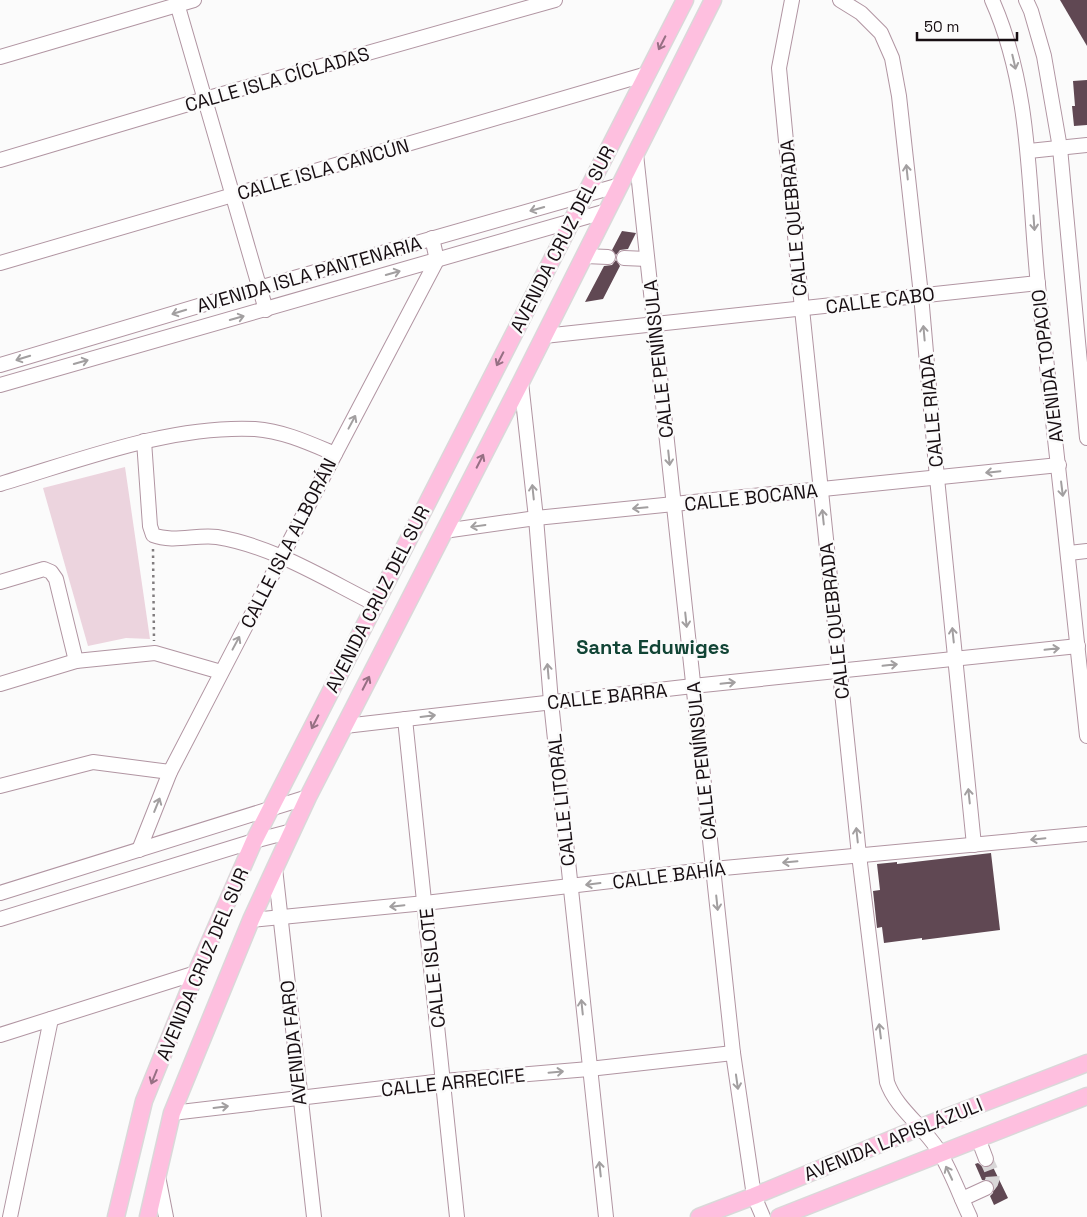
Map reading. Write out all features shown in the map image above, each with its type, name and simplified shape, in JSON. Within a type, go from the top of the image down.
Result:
[{"type":"main road","name":"AVENIDA CRUZ DEL SUR","points":[[116,1217],[144,1101],[196,973],[254,841],[685,0]]},
{"type":"main road","name":"AVENIDA CRUZ DEL SUR","points":[[148,1217],[172,1113],[251,920],[292,831],[608,211],[713,0]]},
{"type":"main road","name":"AVENIDA LAPISLÁZULI","points":[[699,1217],[920,1127],[1087,1063]]},
{"type":"main road","name":"AVENIDA LAPISLÁZULI","points":[[779,1217],[1087,1096]]},
{"type":"street","points":[[0,57],[177,2],[194,0]]},
{"type":"street","name":"CALLE ISLA CÍCLADAS","points":[[0,160],[205,99],[555,0]]},
{"type":"street","name":"CALLE QUEBRADA","points":[[792,0],[779,68],[839,671],[887,1082],[894,1098],[940,1153],[970,1217]]},
{"type":"street","name":"CALLE RIADA","points":[[840,0],[861,13],[881,33],[892,58],[899,96],[921,295],[937,478],[974,845]]},
{"type":"street","name":"AVENIDA TOPACIO","points":[[992,0],[1001,20],[1014,61],[1028,151],[1038,284],[1069,553],[1087,736]]},
{"type":"street","name":"AVENIDA TOPACIO","points":[[1026,0],[1044,56],[1060,148],[1087,438]]},
{"type":"street","points":[[177,2],[266,310]]},
{"type":"street","name":"CALLE ISLA CANCÚN","points":[[0,263],[646,74]]},
{"type":"street","points":[[1028,151],[1087,146]]},
{"type":"street","name":"CALLE PENÍNSULA","points":[[636,154],[733,1053],[754,1196],[763,1217]]},
{"type":"street","name":"AVENIDA ISLA PANTENARIA","points":[[0,365],[259,288],[620,185]]},
{"type":"street","name":"AVENIDA ISLA PANTENARIA","points":[[0,385],[266,310],[571,220],[608,211]]},
{"type":"street","points":[[432,238],[438,260]]},
{"type":"street","points":[[585,256],[608,257]]},
{"type":"street","points":[[624,258],[647,259]]},
{"type":"street","name":"CALLE ISLA ALBORÁN","points":[[139,850],[170,772],[438,260]]},
{"type":"street","name":"CALLE CABO","points":[[544,336],[1038,284]]},
{"type":"street","name":"CALLE LITORAL","points":[[521,382],[536,518],[551,702],[606,1217]]},
{"type":"street","points":[[0,484],[144,440],[217,430],[256,430],[295,437],[335,454]]},
{"type":"street","points":[[144,440],[150,526],[153,535],[163,538],[216,537],[250,546],[282,557],[375,604]]},
{"type":"street","name":"CALLE BOCANA","points":[[444,531],[536,518],[1059,465]]},
{"type":"street","points":[[1069,553],[1087,551]]},
{"type":"street","points":[[0,582],[44,569],[51,572],[56,580],[76,662]]},
{"type":"street","name":"CALLE BARRA","points":[[345,726],[693,686],[1078,646]]},
{"type":"street","points":[[0,684],[76,662],[155,653],[221,672]]},
{"type":"street","name":"CALLE ISLOTE","points":[[405,719],[457,1217]]},
{"type":"street","points":[[0,786],[94,762],[170,772]]},
{"type":"street","points":[[0,893],[308,797]]},
{"type":"street","points":[[0,919],[292,831]]},
{"type":"street","name":"CALLE BAHÍA","points":[[251,920],[570,887],[713,869],[1087,834]]},
{"type":"street","name":"AVENIDA FARO","points":[[275,868],[299,1098],[314,1217]]},
{"type":"street","points":[[0,1035],[196,973]]},
{"type":"street","points":[[10,1217],[51,1019]]},
{"type":"street","name":"CALLE ARRECIFE","points":[[172,1113],[443,1081],[589,1069],[733,1053]]},
{"type":"street","points":[[978,1138],[986,1159]]},
{"type":"street","points":[[158,1173],[166,1217]]},
{"type":"street","points":[[962,1200],[986,1188]]},
{"type":"path","points":[[153,535],[155,653]]},
{"type":"shaded area","points":[[125,467],[150,639],[126,638],[88,646],[43,488]]},
{"type":"building","points":[[1060,0],[1087,0],[1087,46]]},
{"type":"building","points":[[1087,80],[1087,125],[1074,126],[1072,106],[1075,106],[1073,81]]},
{"type":"building","points":[[622,231],[636,233],[628,249],[620,250],[616,255],[612,250]]},
{"type":"building","points":[[616,260],[620,266],[603,299],[585,302],[604,266],[612,265]]},
{"type":"building","points":[[991,853],[1000,930],[884,943],[882,927],[877,928],[873,891],[880,890],[877,864],[897,862],[897,864]]},
{"type":"building","points":[[978,1163],[984,1168],[992,1165],[1008,1198],[994,1205],[990,1196],[993,1193],[994,1185],[991,1181],[982,1180],[975,1164]]},
{"type":"tunnel","points":[[986,1159],[993,1178],[990,1185],[986,1188]]},
{"type":"district","name":"Santa Eduwiges","points":[[653,647]]}]
